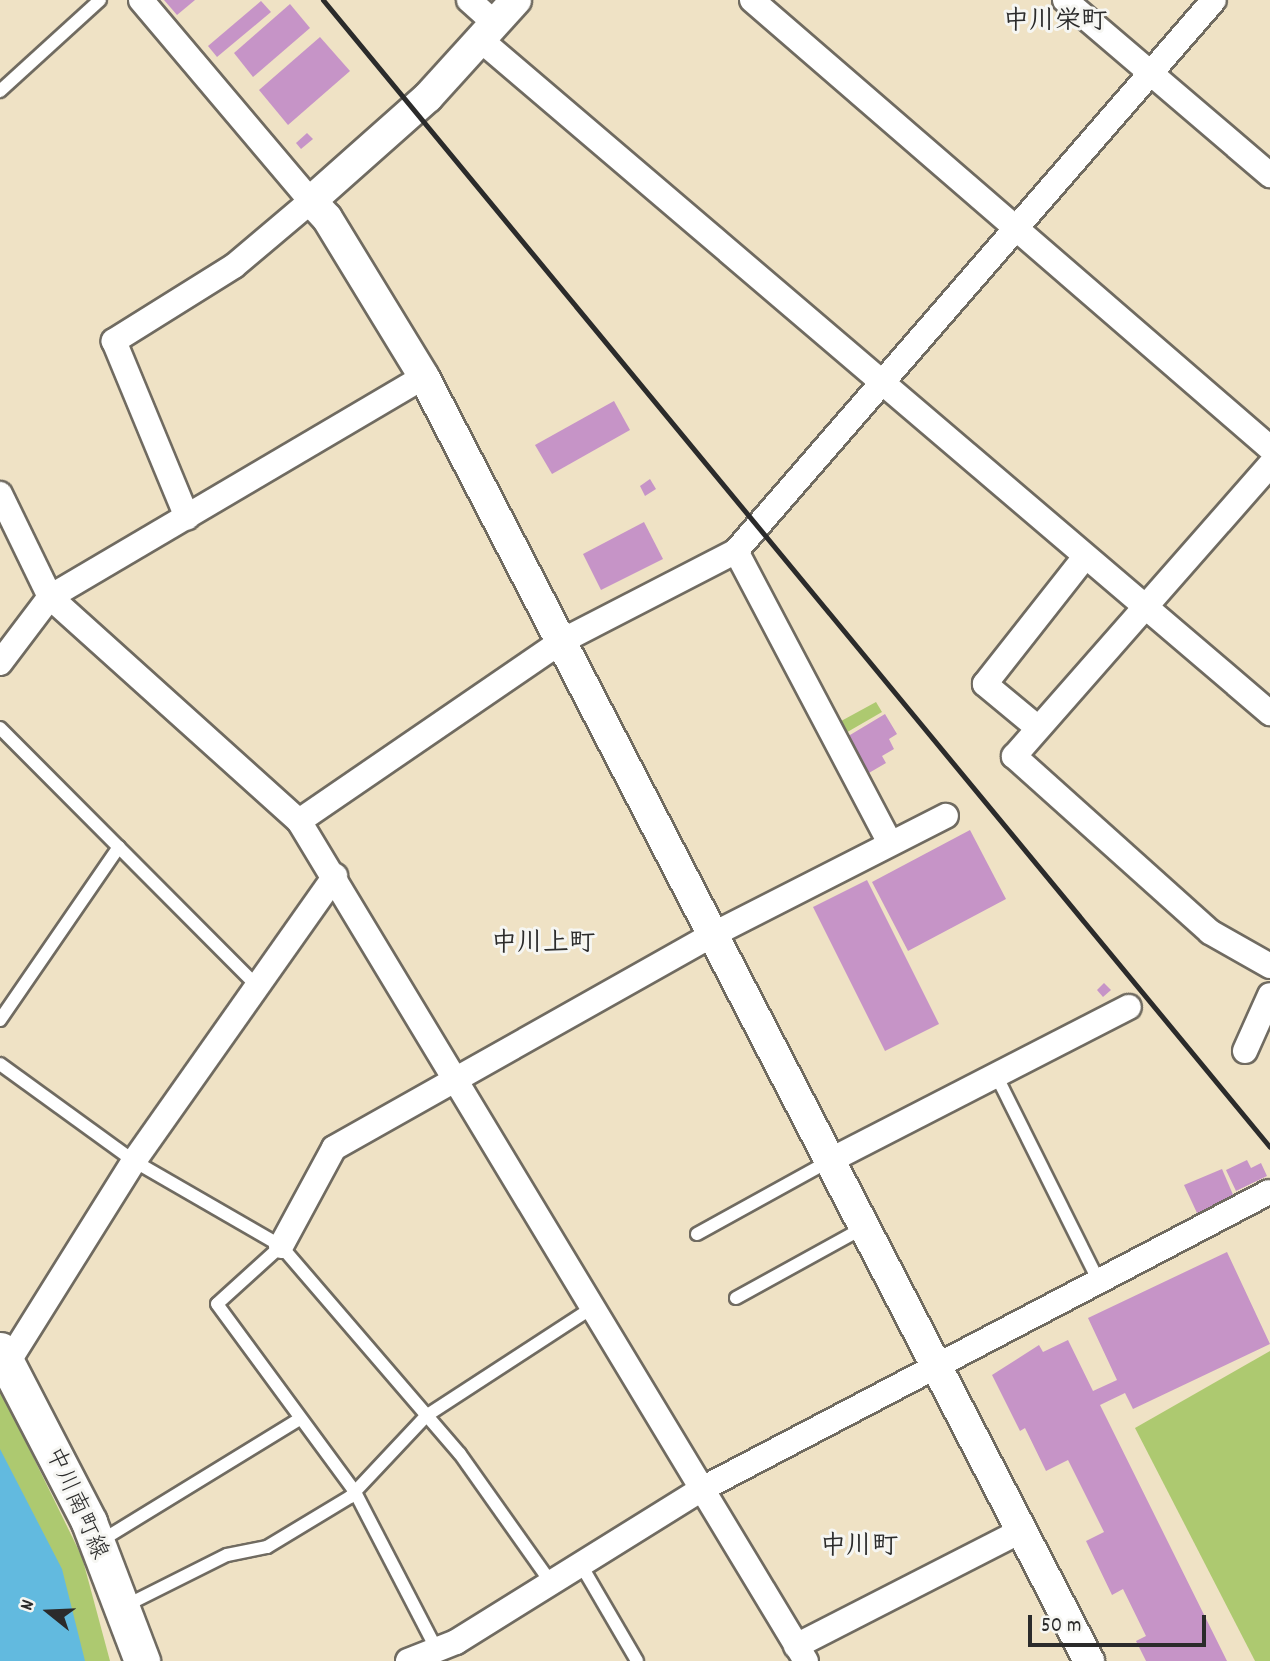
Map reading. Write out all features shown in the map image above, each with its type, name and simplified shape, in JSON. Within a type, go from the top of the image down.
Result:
[{"type":"main road","name":"中川南町線","points":[[4,1357],[96,1544],[119,1610],[142,1661]]},
{"type":"street","points":[[141,0],[327,218],[424,377],[716,933],[863,1228],[1023,1530],[1089,1661]]},
{"type":"street","points":[[469,0],[489,32],[882,384],[1270,713]]},
{"type":"street","points":[[187,517],[114,341],[234,266],[311,201],[428,97],[516,0]]},
{"type":"street","points":[[752,0],[1270,449]]},
{"type":"street","points":[[1065,0],[1270,175]]},
{"type":"street","points":[[299,821],[562,640],[736,551],[1214,0]]},
{"type":"street","points":[[0,663],[50,597],[424,377]]},
{"type":"street","points":[[1270,465],[1147,609],[1014,756],[1210,932],[1270,966]]},
{"type":"street","points":[[0,494],[50,597],[299,821],[335,876],[451,1079],[595,1306],[700,1490],[801,1653],[1023,1530]]},
{"type":"street","points":[[736,551],[890,843]]},
{"type":"street","points":[[1038,728],[985,684],[1085,557]]},
{"type":"street","points":[[281,1246],[334,1149],[451,1079],[716,933],[946,816]]},
{"type":"street","points":[[4,1357],[255,984],[335,876]]},
{"type":"street","points":[[1245,1051],[1270,995]]},
{"type":"street","points":[[829,1161],[1129,1007]]},
{"type":"street","points":[[408,1661],[437,1650],[552,1584],[700,1490],[1098,1280],[1230,1217],[1269,1192]]},
{"type":"lane","points":[[0,91],[100,0]]},
{"type":"lane","points":[[0,728],[255,984]]},
{"type":"lane","points":[[0,1020],[119,848]]},
{"type":"lane","points":[[0,1064],[134,1161],[281,1246],[460,1454],[552,1584]]},
{"type":"lane","points":[[996,1075],[1098,1280]]},
{"type":"lane","points":[[697,1234],[829,1161]]},
{"type":"lane","points":[[736,1298],[863,1228]]},
{"type":"lane","points":[[281,1246],[217,1304],[355,1492],[437,1650]]},
{"type":"lane","points":[[119,1610],[227,1555],[267,1547],[355,1492],[426,1416],[595,1306]]},
{"type":"lane","points":[[96,1544],[185,1494],[300,1419]]},
{"type":"lane","points":[[582,1565],[637,1661]]},
{"type":"green space","points":[[876,702],[882,712],[837,738],[832,726]]},
{"type":"green space","points":[[1270,1351],[1270,1661],[1255,1661],[1135,1428]]},
{"type":"green space","points":[[0,1389],[82,1557],[110,1661],[0,1661]]},
{"type":"water","points":[[0,1449],[62,1569],[85,1661],[0,1661]]},
{"type":"building","points":[[164,0],[195,0],[177,15]]},
{"type":"building","points":[[261,1],[271,12],[217,57],[208,46]]},
{"type":"building","points":[[290,4],[310,28],[253,77],[234,53]]},
{"type":"building","points":[[320,37],[350,71],[288,125],[259,90]]},
{"type":"building","points":[[307,133],[313,139],[301,149],[296,143]]},
{"type":"building","points":[[614,401],[630,430],[552,474],[535,445]]},
{"type":"building","points":[[650,479],[656,489],[645,496],[640,486]]},
{"type":"building","points":[[644,522],[663,559],[601,590],[583,554]]},
{"type":"building","points":[[885,714],[897,734],[889,739],[894,749],[882,756],[886,763],[862,777],[840,741]]},
{"type":"building","points":[[970,830],[1006,899],[908,951],[872,882]]},
{"type":"building","points":[[867,880],[939,1024],[885,1051],[813,907]]},
{"type":"building","points":[[1104,983],[1111,990],[1103,997],[1097,990]]},
{"type":"building","points":[[1247,1160],[1251,1168],[1261,1163],[1267,1176],[1236,1191],[1226,1170]]},
{"type":"building","points":[[1222,1169],[1234,1197],[1197,1213],[1184,1185]]},
{"type":"building","points":[[1227,1252],[1270,1344],[1133,1409],[1125,1393],[1100,1405],[1227,1661],[1146,1661],[1136,1641],[1146,1636],[1123,1589],[1112,1595],[1086,1541],[1104,1532],[1068,1460],[1046,1471],[1025,1428],[1020,1431],[992,1375],[1039,1345],[1043,1352],[1068,1340],[1093,1391],[1117,1380],[1088,1318]]},
{"type":"railway","points":[[323,0],[1270,1147]]},
{"type":"district","name":"中川栄町","points":[[1055,23]]},
{"type":"district","name":"中川上町","points":[[543,945]]},
{"type":"district","name":"中川町","points":[[859,1548]]}]
